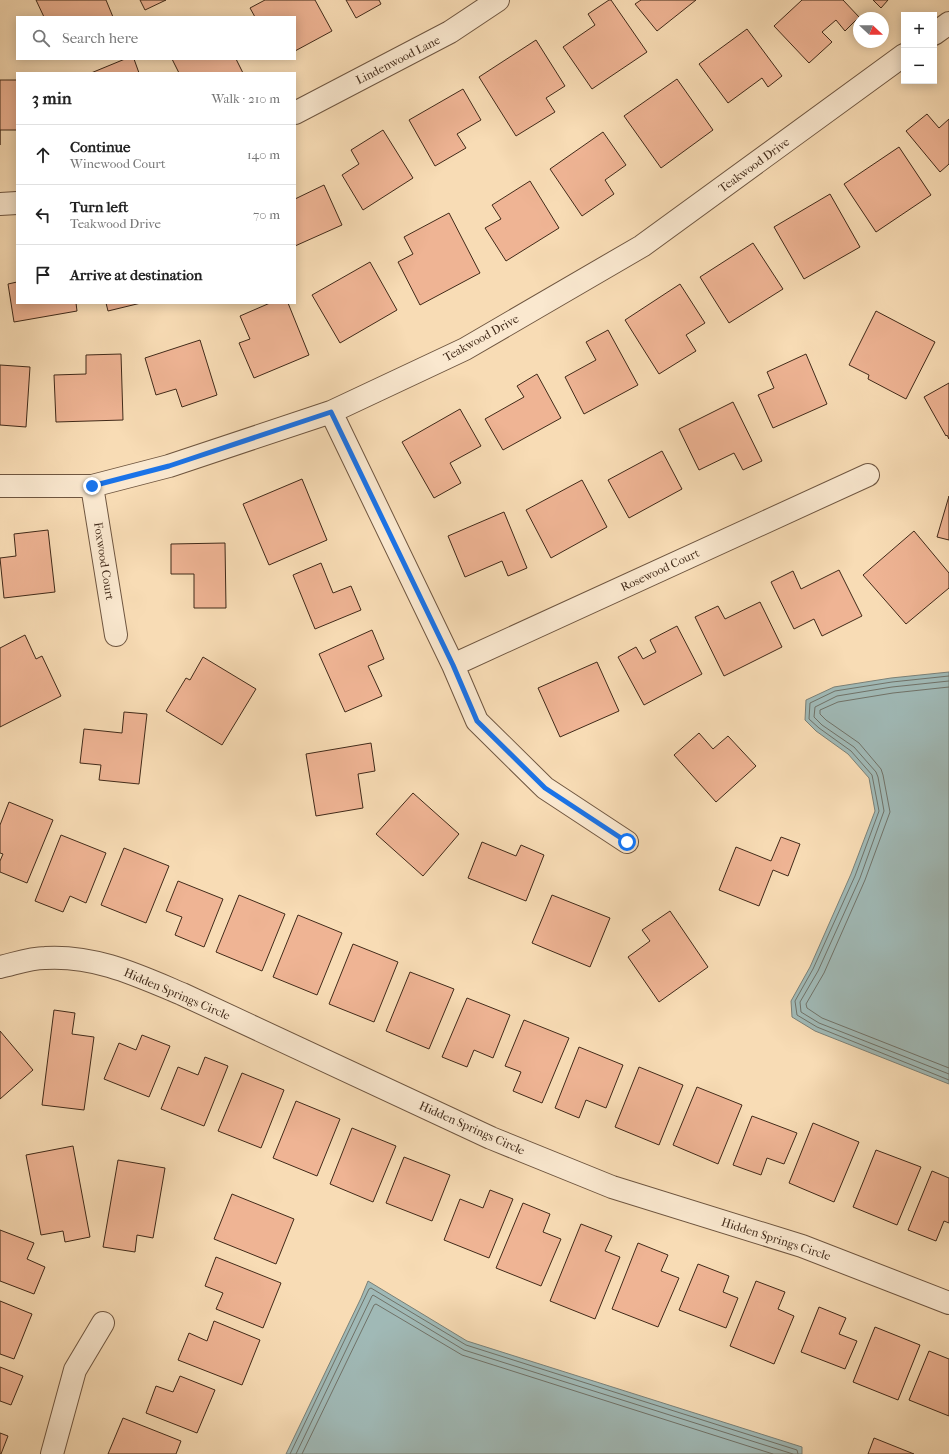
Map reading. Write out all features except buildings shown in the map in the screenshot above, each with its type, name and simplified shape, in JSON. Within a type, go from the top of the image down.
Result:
[{"type":"street","name":"Lindenwood Lane","points":[[296,112],[450,32],[498,0]]},
{"type":"street","points":[[937,32],[949,23]]},
{"type":"street","name":"Teakwood Drive","points":[[0,486],[92,486],[169,466],[331,412],[465,349],[642,246],[901,57]]},
{"type":"street","points":[[0,204],[16,202]]},
{"type":"street","points":[[331,412],[453,665],[477,721],[545,788],[627,842]]},
{"type":"street","name":"Rosewood Court","points":[[453,665],[868,475]]},
{"type":"street","name":"Foxwood Court","points":[[92,486],[116,635]]},
{"type":"street","name":"Hidden Springs Circle","points":[[0,967],[43,958],[81,958],[130,972],[189,997],[491,1138],[612,1187],[802,1246],[949,1303]]},
{"type":"street","points":[[52,1454],[75,1370],[103,1323]]},
{"type":"water","points":[[949,672],[949,1084],[815,1031],[792,1017],[791,1001],[810,967],[851,874],[875,811],[869,778],[848,754],[816,731],[805,720],[806,700],[834,687],[891,678]]},
{"type":"water","points":[[368,1281],[467,1341],[802,1447],[802,1454],[286,1454]]},
{"type":"route","points":[[92,486],[169,466],[331,412],[453,665],[477,721],[545,788],[627,842]]}]
